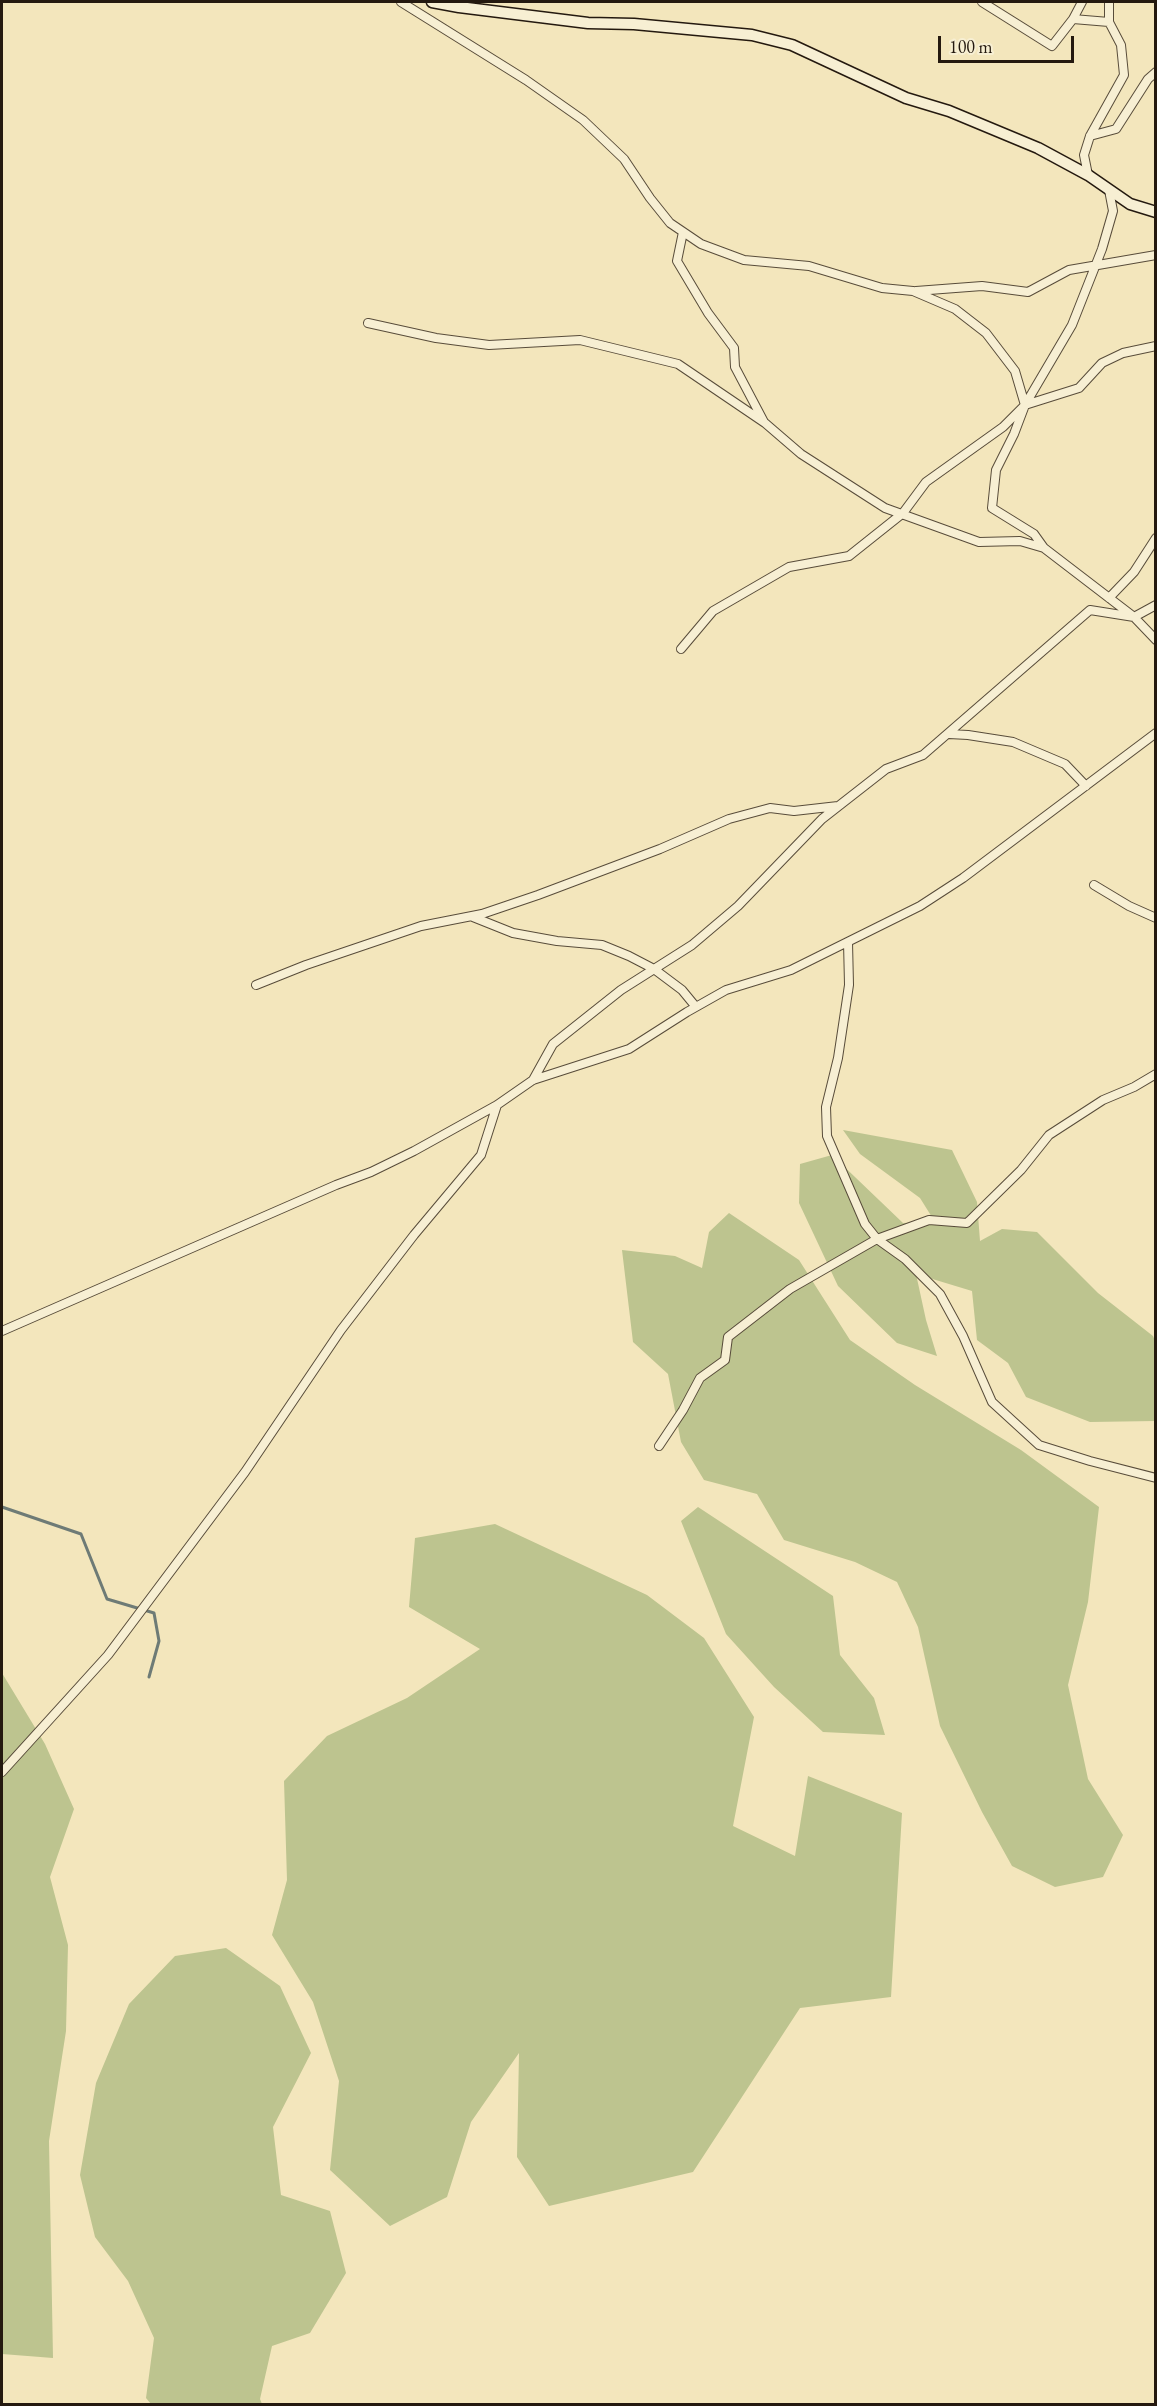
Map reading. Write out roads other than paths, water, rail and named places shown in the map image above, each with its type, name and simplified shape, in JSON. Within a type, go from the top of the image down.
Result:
[{"type":"street","points":[[400,2],[526,80],[583,120],[624,159],[670,223],[700,244],[744,260],[809,266],[882,288],[913,291],[982,286],[1028,292],[1069,270],[1155,255]]},
{"type":"street","points":[[432,2],[588,22],[752,34],[792,45],[906,98],[949,111],[1038,148],[1088,175],[1130,204],[1155,212]]},
{"type":"street","points":[[982,2],[1052,46],[1073,19],[1082,2]]},
{"type":"street","points":[[1088,175],[1084,155],[1090,136],[1124,75],[1121,45],[1109,22],[1109,2]]},
{"type":"street","points":[[1073,19],[1109,22]]},
{"type":"street","points":[[1090,136],[1116,129],[1148,79],[1155,72]]},
{"type":"street","points":[[1110,190],[1113,211],[1102,249],[1093,265],[1072,325],[1025,405],[996,470],[992,507],[1034,534],[1044,548],[1134,617],[1155,640]]},
{"type":"street","points":[[683,232],[677,261],[708,313],[734,348],[735,368],[765,423]]},
{"type":"street","points":[[913,291],[955,309],[986,333],[1015,371],[1025,405]]},
{"type":"street","points":[[368,323],[436,338],[489,345],[580,340],[678,364],[765,423],[801,454],[885,508],[903,513],[935,528],[979,542],[1020,541],[1044,548]]},
{"type":"street","points":[[681,649],[713,611],[789,567],[849,556],[903,513],[926,482],[1003,427],[1025,405],[1079,388],[1102,363],[1123,353],[1155,345]]},
{"type":"street","points":[[1109,598],[1134,573],[1155,538]]},
{"type":"street","points":[[533,1080],[553,1044],[621,990],[692,945],[738,906],[822,819],[886,769],[923,755],[1090,610],[1134,617],[1155,605]]},
{"type":"street","points":[[2,1331],[336,1185],[371,1172],[497,1105],[533,1080],[630,1049],[726,990],[791,970],[920,906],[963,878],[1155,733]]},
{"type":"street","points":[[949,734],[980,736],[1024,746],[1065,764],[1086,786]]},
{"type":"street","points":[[256,985],[306,965],[422,926],[471,916],[538,895],[660,849],[729,819],[770,808],[794,811],[840,806]]},
{"type":"street","points":[[1094,885],[1129,906],[1155,918]]},
{"type":"street","points":[[471,916],[513,933],[556,941],[602,945],[654,969],[682,990],[696,1007]]},
{"type":"street","points":[[848,942],[849,985],[838,1058],[826,1107],[827,1136],[865,1224],[877,1239],[905,1259],[940,1294],[963,1336],[992,1402],[1039,1444],[1090,1461],[1155,1478]]},
{"type":"street","points":[[659,1446],[683,1410],[700,1378],[725,1360],[728,1337],[790,1289],[877,1239],[929,1220],[967,1223],[1021,1170],[1050,1135],[1103,1101],[1134,1087],[1155,1074]]},
{"type":"street","points":[[2,1772],[108,1655],[245,1472],[348,1322],[414,1235],[481,1155],[497,1105]]},
{"type":"waterway","points":[[2,1507],[81,1534],[107,1599],[154,1613],[159,1641],[149,1677]]}]
